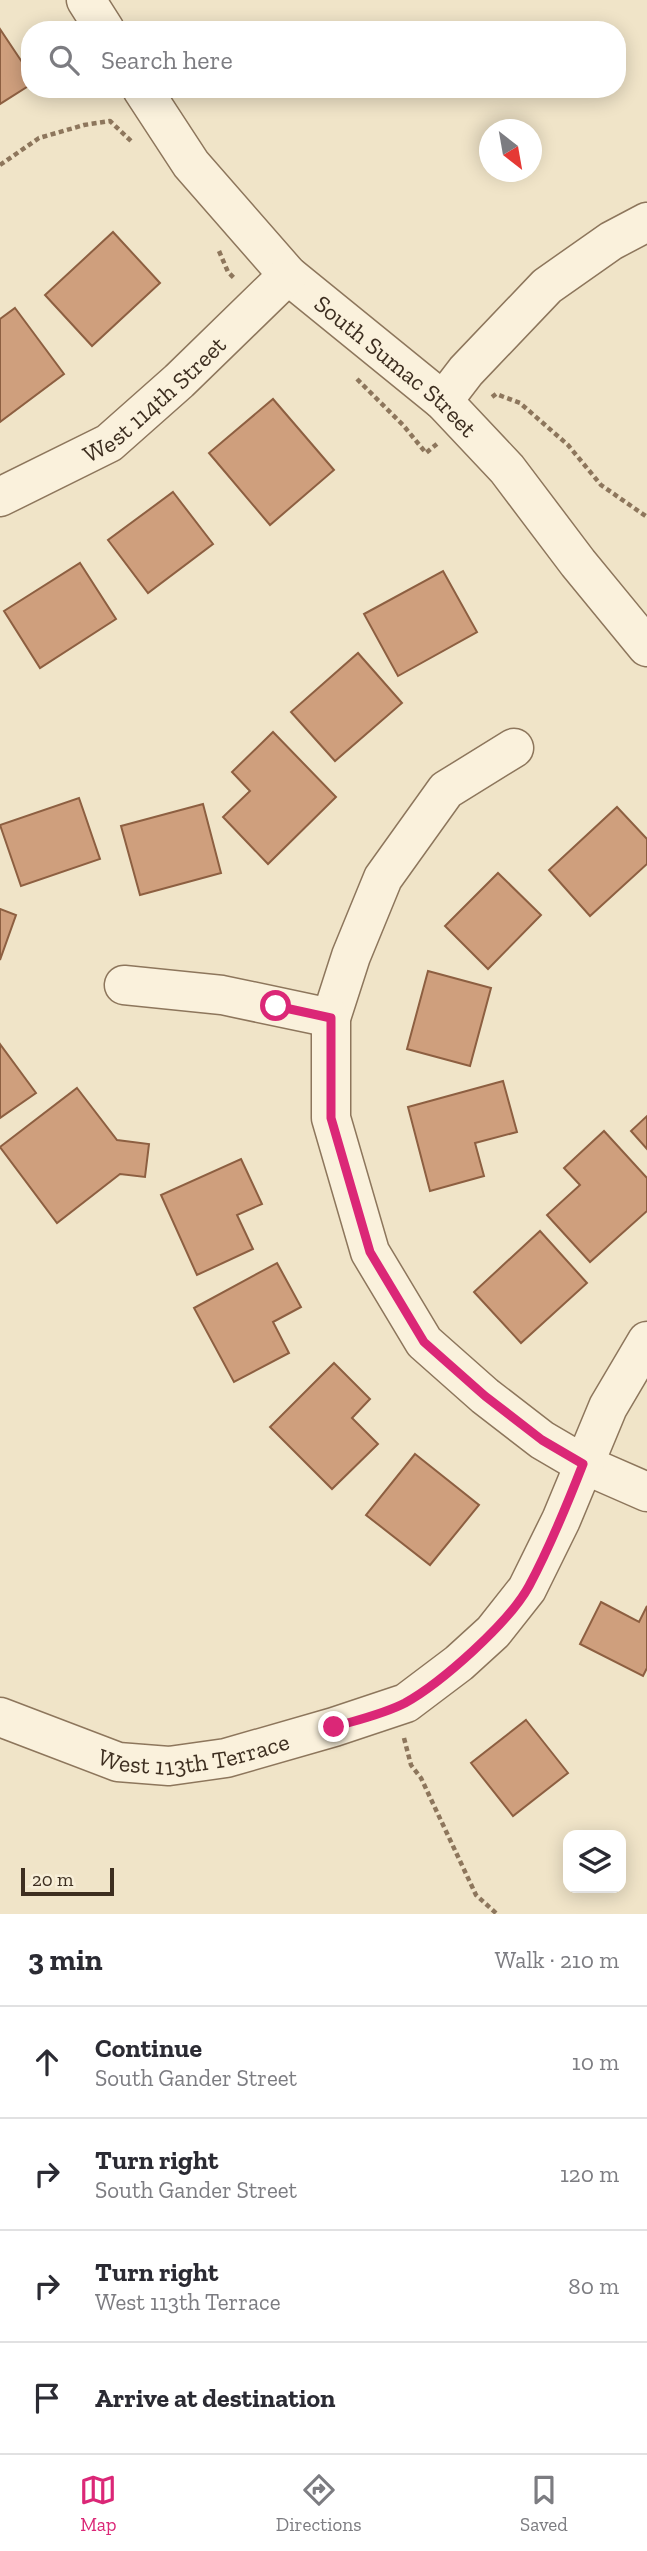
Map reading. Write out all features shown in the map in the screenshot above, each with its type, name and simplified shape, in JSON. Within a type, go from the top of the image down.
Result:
[{"type":"street","points":[[86,0],[99,21]]},
{"type":"street","name":"South Sumac Street","points":[[148,98],[191,163],[288,275],[443,401],[507,469],[578,563],[647,647]]},
{"type":"street","points":[[443,401],[466,372],[547,286],[611,241],[647,222]]},
{"type":"street","name":"West 114th Street","points":[[0,497],[109,443],[179,381],[288,275]]},
{"type":"street","points":[[514,748],[446,790],[383,877],[351,956],[331,1018],[331,1118],[370,1252],[424,1342],[485,1396],[542,1440],[583,1464],[647,1492]]},
{"type":"street","points":[[124,985],[222,995],[331,1018]]},
{"type":"street","name":"West 113th Terrace","points":[[0,1717],[118,1762],[169,1766],[226,1758],[406,1703],[459,1663],[493,1632],[527,1589],[561,1520],[608,1407],[647,1341]]},
{"type":"path","points":[[395,1707],[411,1765],[421,1778],[476,1895],[497,1914]]},
{"type":"building","points":[[0,29],[21,60],[21,91],[0,104]]},
{"type":"building","points":[[113,232],[160,283],[92,346],[45,295]]},
{"type":"building","points":[[15,308],[64,374],[0,422],[0,319]]},
{"type":"building","points":[[273,399],[334,470],[270,525],[209,453]]},
{"type":"building","points":[[173,492],[213,544],[148,593],[108,540]]},
{"type":"building","points":[[80,563],[116,619],[40,668],[4,611]]},
{"type":"building","points":[[443,571],[477,632],[398,676],[364,614]]},
{"type":"building","points":[[358,653],[402,703],[335,761],[291,712]]},
{"type":"building","points":[[273,732],[336,797],[268,864],[223,817],[250,791],[232,772]]},
{"type":"building","points":[[79,798],[100,859],[21,886],[0,825]]},
{"type":"building","points":[[203,804],[221,873],[140,895],[121,826]]},
{"type":"building","points":[[617,807],[647,839],[647,864],[590,916],[549,870]]},
{"type":"building","points":[[498,873],[541,915],[488,969],[445,926]]},
{"type":"building","points":[[0,909],[16,915],[0,960]]},
{"type":"building","points":[[428,971],[491,988],[470,1066],[407,1049]]},
{"type":"building","points":[[0,1044],[36,1093],[0,1118]]},
{"type":"building","points":[[503,1081],[517,1132],[475,1143],[484,1176],[430,1191],[408,1107]]},
{"type":"building","points":[[77,1088],[117,1140],[149,1144],[145,1177],[120,1174],[57,1223],[0,1147]]},
{"type":"building","points":[[647,1116],[647,1149],[631,1131]]},
{"type":"building","points":[[604,1131],[647,1178],[647,1211],[590,1262],[547,1215],[580,1185],[564,1168]]},
{"type":"building","points":[[241,1159],[262,1204],[237,1215],[253,1249],[197,1275],[161,1195]]},
{"type":"building","points":[[540,1231],[587,1283],[521,1343],[474,1292]]},
{"type":"building","points":[[277,1263],[301,1307],[273,1322],[289,1353],[234,1382],[194,1308]]},
{"type":"building","points":[[334,1363],[370,1399],[352,1418],[378,1444],[332,1489],[270,1427]]},
{"type":"building","points":[[415,1454],[479,1505],[430,1565],[366,1515]]},
{"type":"building","points":[[601,1602],[639,1622],[647,1606],[647,1668],[643,1676],[580,1644]]},
{"type":"building","points":[[526,1720],[568,1773],[513,1816],[471,1763]]},
{"type":"route","points":[[276,1006],[331,1018],[331,1118],[370,1252],[424,1342],[485,1396],[542,1440],[583,1464],[561,1520],[527,1589],[493,1632],[459,1663],[406,1703],[334,1727]]}]
